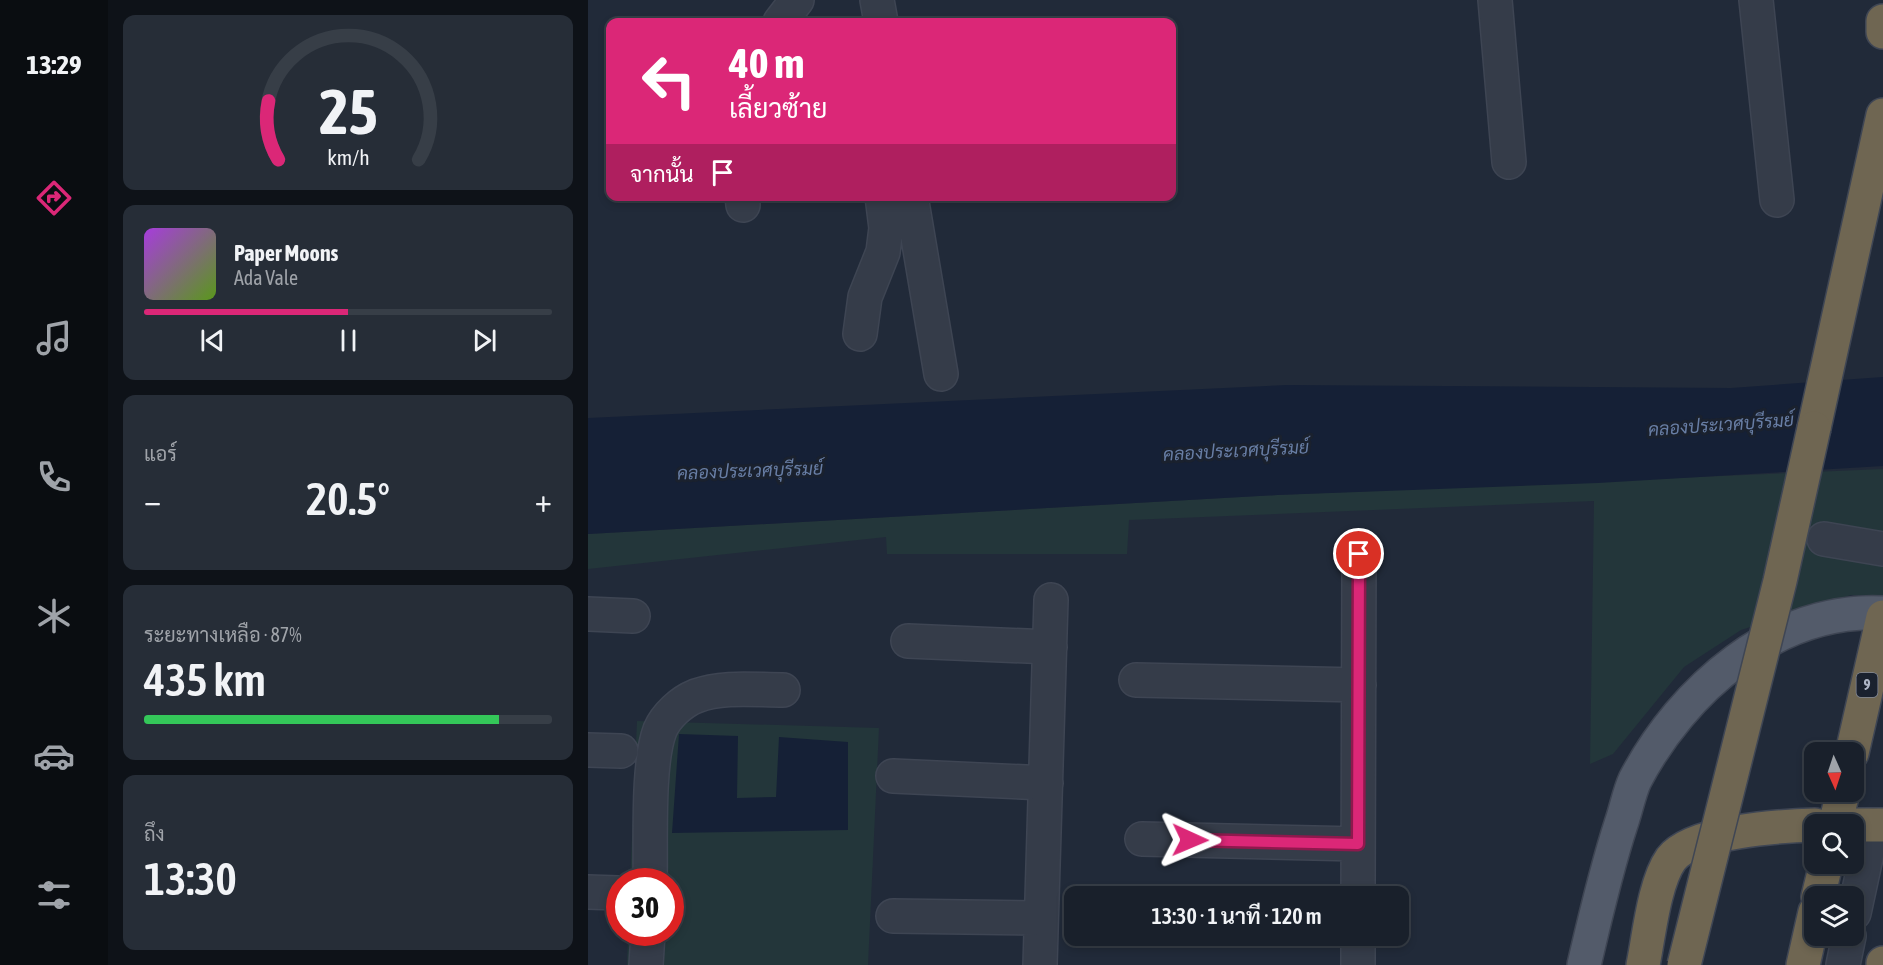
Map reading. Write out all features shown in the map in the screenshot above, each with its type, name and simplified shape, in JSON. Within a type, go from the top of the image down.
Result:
[{"type":"highway","points":[[1883,21],[1883,32]]},
{"type":"highway","points":[[1684,965],[1780,581],[1883,115]]},
{"type":"highway","name":"9","points":[[1854,742],[1883,615]]},
{"type":"highway","points":[[1643,965],[1659,891],[1666,869],[1677,852],[1710,837],[1777,826],[1804,825]]},
{"type":"highway","points":[[1803,965],[1807,946]]},
{"type":"main road","points":[[1584,965],[1610,858],[1635,782],[1661,740],[1690,701],[1751,650],[1787,632],[1837,615],[1883,615]]},
{"type":"street","points":[[783,18],[797,0]]},
{"type":"street","points":[[856,0],[859,18]]},
{"type":"street","points":[[878,0],[880,18]]},
{"type":"street","points":[[1495,0],[1509,162]]},
{"type":"street","points":[[1756,0],[1777,200]]},
{"type":"street","points":[[860,334],[865,297],[883,252],[886,228],[883,201]]},
{"type":"street","points":[[912,201],[941,374]]},
{"type":"street","points":[[1824,539],[1883,549]]},
{"type":"street","points":[[1358,886],[1359,554]]},
{"type":"street","points":[[1040,965],[1051,600]]},
{"type":"street","points":[[588,614],[633,616]]},
{"type":"street","points":[[908,641],[1050,647]]},
{"type":"street","points":[[1136,680],[1359,685]]},
{"type":"street","points":[[651,868],[655,750],[661,728],[678,706],[695,696],[720,690],[783,690]]},
{"type":"street","points":[[588,750],[621,751]]},
{"type":"street","points":[[893,776],[1046,783]]},
{"type":"street","points":[[1861,886],[1878,825]]},
{"type":"street","points":[[1142,839],[1358,844]]},
{"type":"street","points":[[893,916],[1041,918]]},
{"type":"street","points":[[646,965],[647,946]]},
{"type":"street","points":[[1358,946],[1358,965]]},
{"type":"street","points":[[1843,965],[1847,946]]},
{"type":"green space","points":[[1883,469],[1883,597],[1851,595],[1741,630],[1684,667],[1613,754],[1590,764],[1594,501],[1129,520],[1127,554],[887,554],[886,537],[588,569],[588,534],[1277,495]]},
{"type":"green space","points":[[637,721],[879,728],[868,965],[627,965],[628,946],[684,946],[684,868],[631,868]]},
{"type":"water","name":"คลองประเวศบุรีรมย์","points":[[1883,377],[1883,466],[1598,483],[1277,495],[588,534],[588,418],[1287,385],[1731,388]]},
{"type":"water","points":[[679,734],[738,736],[737,798],[776,797],[779,737],[848,742],[848,830],[672,833]]},
{"type":"route","points":[[1190,840],[1358,844],[1359,554]]}]
